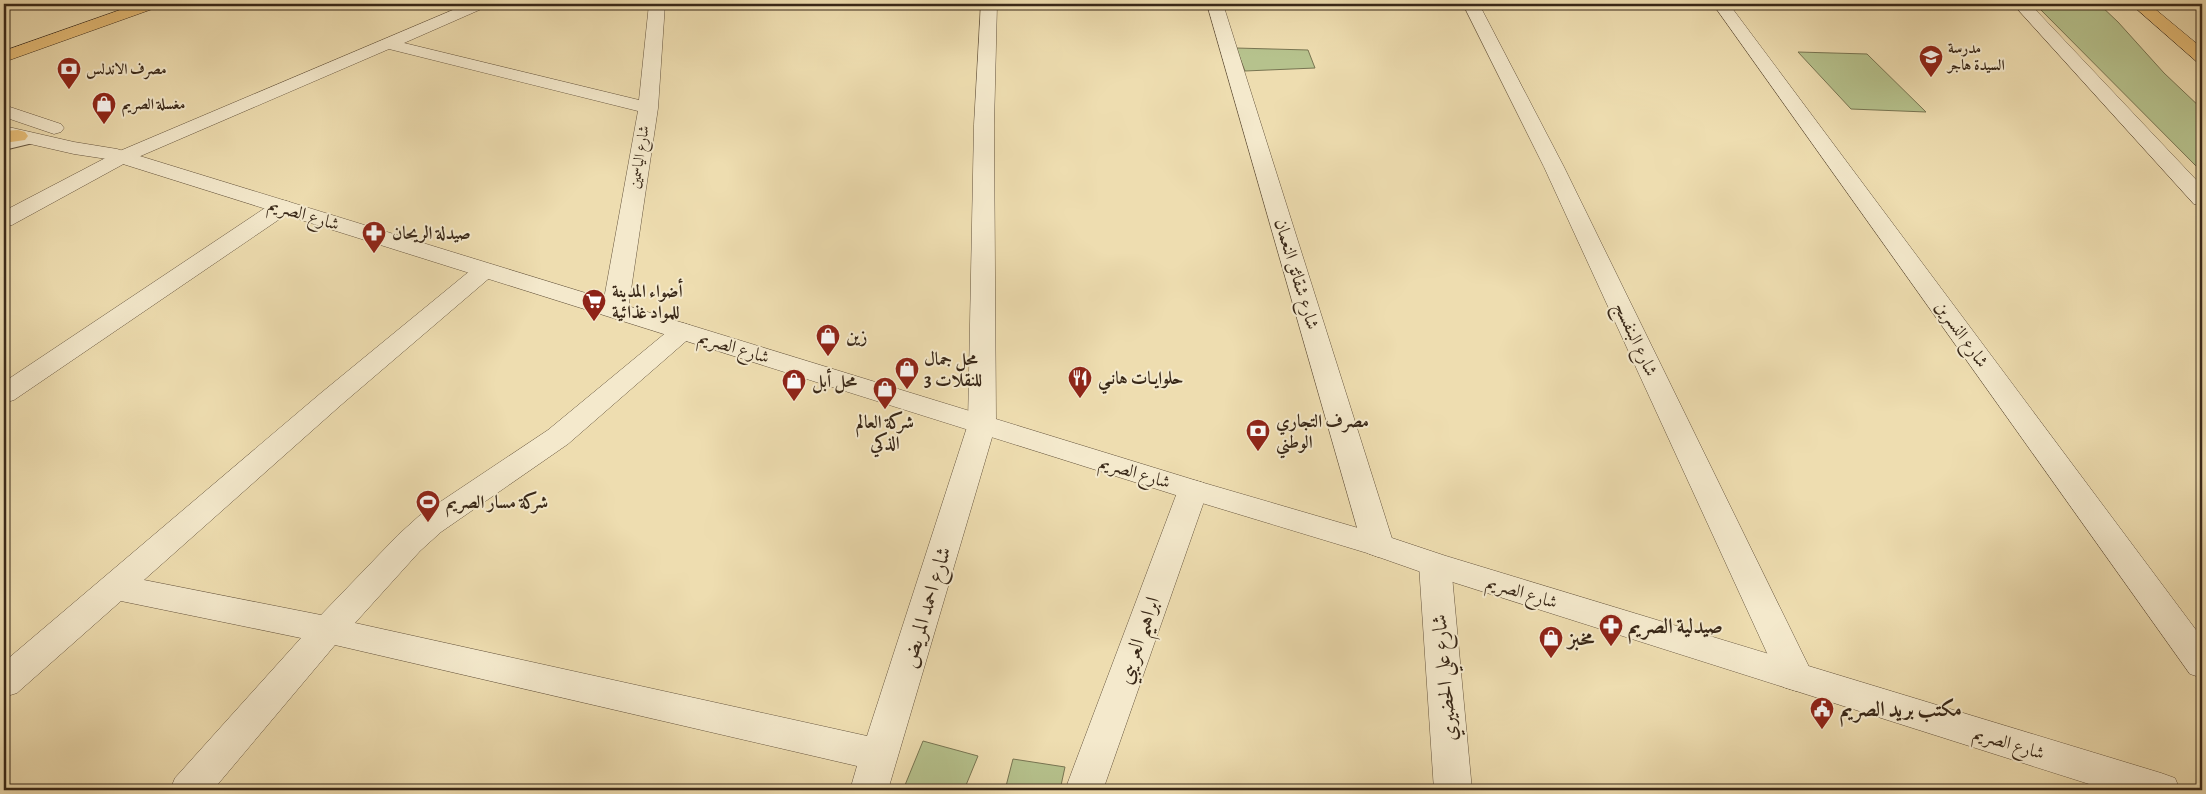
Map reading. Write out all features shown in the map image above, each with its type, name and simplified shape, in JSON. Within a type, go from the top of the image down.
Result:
[{"type":"main road","points":[[4,43],[118,4]]},
{"type":"main road","points":[[4,57],[152,4]]},
{"type":"main road","points":[[2139,4],[2202,57]]},
{"type":"main road","points":[[2162,4],[2202,36]]},
{"type":"street","points":[[4,220],[116,155],[388,44],[480,4]]},
{"type":"street","name":"شارع الياسمين","points":[[615,310],[648,108],[657,4]]},
{"type":"street","name":"شارع احمد المريض","points":[[869,790],[982,424],[984,125],[989,4]]},
{"type":"street","name":"شارع شقائق النعمان","points":[[1215,4],[1378,545]]},
{"type":"street","name":"شارع البنفسج","points":[[1471,4],[1554,167],[1796,677]]},
{"type":"street","name":"شارع النسرين","points":[[1721,4],[2202,664]]},
{"type":"street","points":[[2021,4],[2202,199]]},
{"type":"street","points":[[388,44],[648,108]]},
{"type":"street","name":"شارع الصريم","points":[[4,111],[76,136],[116,155],[1193,490],[1378,545],[1435,565],[2161,790]]},
{"type":"street","name":"شارع الصريم","points":[[11,138],[116,155]]},
{"type":"street","points":[[4,394],[282,207]]},
{"type":"street","points":[[4,682],[331,399],[485,270]]},
{"type":"street","points":[[189,790],[328,630],[409,543],[430,524],[558,437],[683,331]]},
{"type":"street","name":"ابراهيم العريبي","points":[[1084,790],[1193,490]]},
{"type":"street","name":"شارع علي الحضيري","points":[[1435,565],[1454,790]]},
{"type":"street","points":[[115,587],[328,630],[880,754]]},
{"type":"green space","points":[[2035,4],[2099,4],[2118,22],[2164,73],[2202,109],[2202,172]]},
{"type":"green space","points":[[1236,48],[1308,50],[1315,68],[1245,71]]},
{"type":"green space","points":[[1798,52],[1867,54],[1926,112],[1851,109]]},
{"type":"green space","points":[[923,741],[978,756],[964,790],[903,790]]},
{"type":"green space","points":[[1013,759],[1065,767],[1060,790],[1005,790]]},
{"type":"place","name":"مدرسة السيدة هاجر","points":[[1931,78]]},
{"type":"place","name":"مصرف الاندلس","points":[[69,90]]},
{"type":"place","name":"مغسلة الصريم","points":[[104,125]]},
{"type":"place","name":"صيدلة الريحان","points":[[374,254]]},
{"type":"place","name":"أضواء المدينة للمواد غذائية","points":[[594,322]]},
{"type":"place","name":"زين","points":[[828,357]]},
{"type":"place","name":"محل جمال 3 للنقلات","points":[[907,390]]},
{"type":"place","name":"حلوايـات هانـي","points":[[1080,399]]},
{"type":"place","name":"محل أبل","points":[[794,402]]},
{"type":"place","name":"شركة العالم الذكي","points":[[885,410]]},
{"type":"place","name":"مصرف التجاري الوطني","points":[[1258,452]]},
{"type":"place","name":"شركة مسار الصريم","points":[[428,523]]},
{"type":"place","name":"صيدلية الصريم","points":[[1611,647]]},
{"type":"place","name":"مخبز","points":[[1551,659]]},
{"type":"place","name":"مكتب بريد الصريم","points":[[1822,730]]}]
